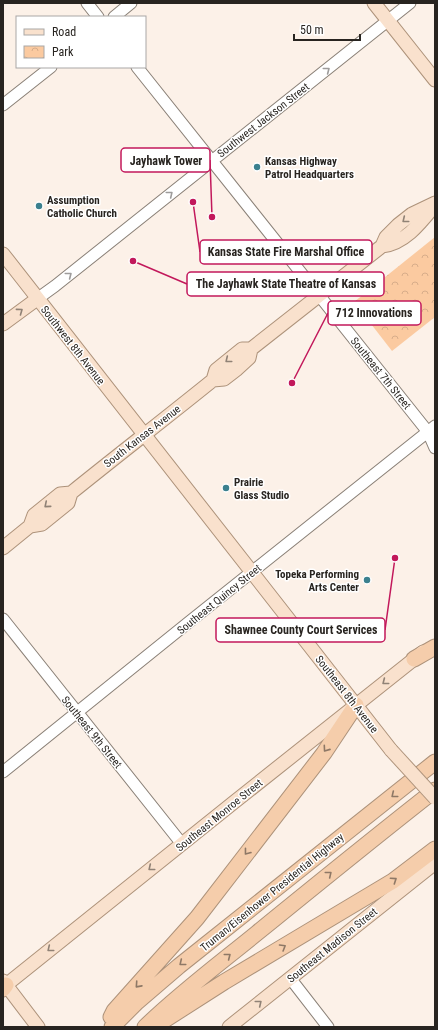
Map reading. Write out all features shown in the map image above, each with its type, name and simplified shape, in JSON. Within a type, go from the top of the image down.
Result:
[{"type":"highway","points":[[414,660],[435,647]]},
{"type":"highway","points":[[106,1027],[114,1011],[197,918],[324,753],[356,705]]},
{"type":"highway","name":"Truman/Eisenhower Presidential Highway","points":[[112,1027],[137,1002],[179,966],[435,762]]},
{"type":"highway","name":"Truman/Eisenhower Presidential Highway","points":[[145,1027],[165,1007],[205,974],[435,790]]},
{"type":"highway","points":[[155,1027],[168,1017],[224,982],[393,881],[435,850]]},
{"type":"main road","points":[[374,3],[435,80]]},
{"type":"main road","name":"South Kansas Avenue","points":[[3,548],[30,526],[42,524],[68,503],[71,493],[213,380],[224,379],[237,369],[249,358],[251,349],[382,246],[391,245],[406,236],[420,224],[435,204]]},
{"type":"main road","name":"Southwest 8th Avenue","points":[[3,254],[144,435]]},
{"type":"main road","name":"Southwest Jackson Street","points":[[3,324],[37,298]]},
{"type":"main road","name":"Southeast 8th Avenue","points":[[144,435],[391,750],[435,798]]},
{"type":"main road","name":"Southeast Monroe Street","points":[[4,986],[435,643]]},
{"type":"main road","name":"Southeast Madison Street","points":[[229,1027],[435,863]]},
{"type":"main road","points":[[4,986],[38,1027]]},
{"type":"street","points":[[87,3],[97,16]]},
{"type":"street","points":[[115,16],[131,3]]},
{"type":"street","name":"Southwest Jackson Street","points":[[37,298],[55,286],[410,3]]},
{"type":"street","points":[[3,105],[50,68]]},
{"type":"street","name":"Southeast 7th Street","points":[[139,68],[319,296],[433,432],[435,448]]},
{"type":"street","name":"Southeast Quincy Street","points":[[3,772],[252,572],[433,432]]},
{"type":"street","name":"Southeast 9th Street","points":[[3,619],[182,844]]},
{"type":"street","points":[[290,978],[328,1027]]},
{"type":"green space","points":[[435,237],[435,317],[392,351],[354,302]]},
{"type":"place","name":"Kansas Highway Patrol Headquarters","points":[[257,167]]},
{"type":"place","name":"Kansas State Fire Marshal Office","points":[[193,202]]},
{"type":"place","name":"Assumption Catholic Church","points":[[39,206]]},
{"type":"place","name":"Jayhawk Tower","points":[[212,217]]},
{"type":"place","name":"The Jayhawk State Theatre of Kansas","points":[[133,261]]},
{"type":"place","name":"712 Innovations","points":[[292,383]]},
{"type":"place","name":"Prairie Glass Studio","points":[[226,488]]},
{"type":"place","name":"Shawnee County Court Services","points":[[395,558]]},
{"type":"place","name":"Topeka Performing Arts Center","points":[[367,580]]}]
